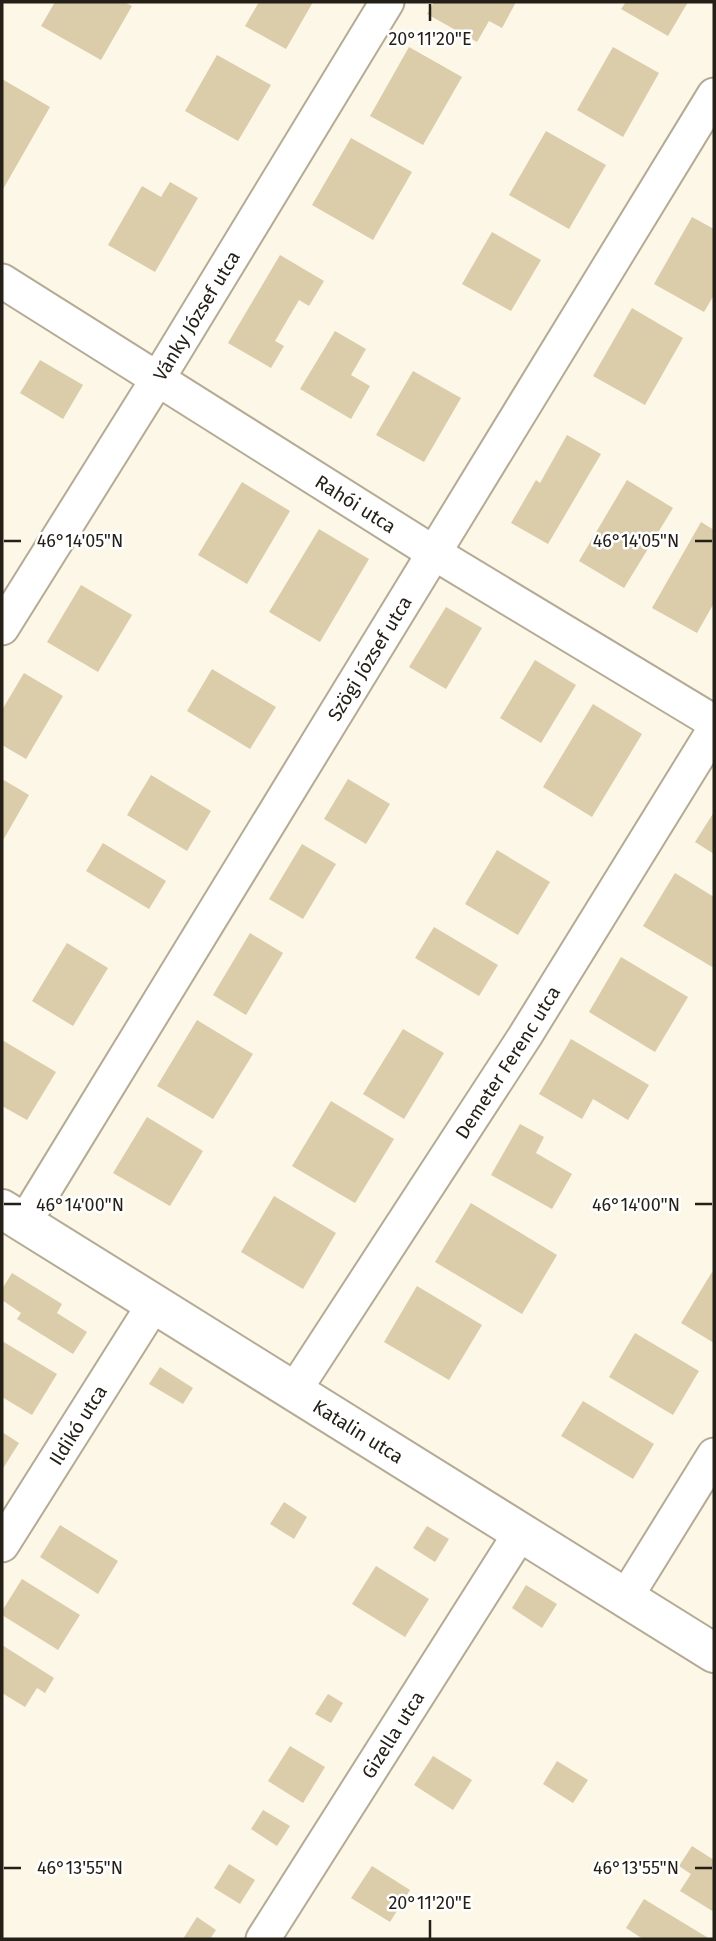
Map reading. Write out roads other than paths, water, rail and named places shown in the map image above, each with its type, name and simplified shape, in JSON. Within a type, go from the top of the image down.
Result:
[{"type":"street","name":"Vánky József utca","points":[[2,628],[157,380],[387,2]]},
{"type":"street","name":"Szögi József utca","points":[[13,1216],[434,553],[714,95]]},
{"type":"street","name":"Rahói utca","points":[[2,281],[434,553],[714,722]]},
{"type":"street","name":"Demeter Ferenc utca","points":[[294,1391],[525,1036],[714,730]]},
{"type":"street","name":"Katalin utca","points":[[13,1216],[714,1653]]},
{"type":"street","name":"Ildikó utca","points":[[2,1545],[154,1304]]},
{"type":"street","points":[[626,1597],[714,1455]]},
{"type":"street","name":"Gizella utca","points":[[263,1939],[521,1532]]}]
